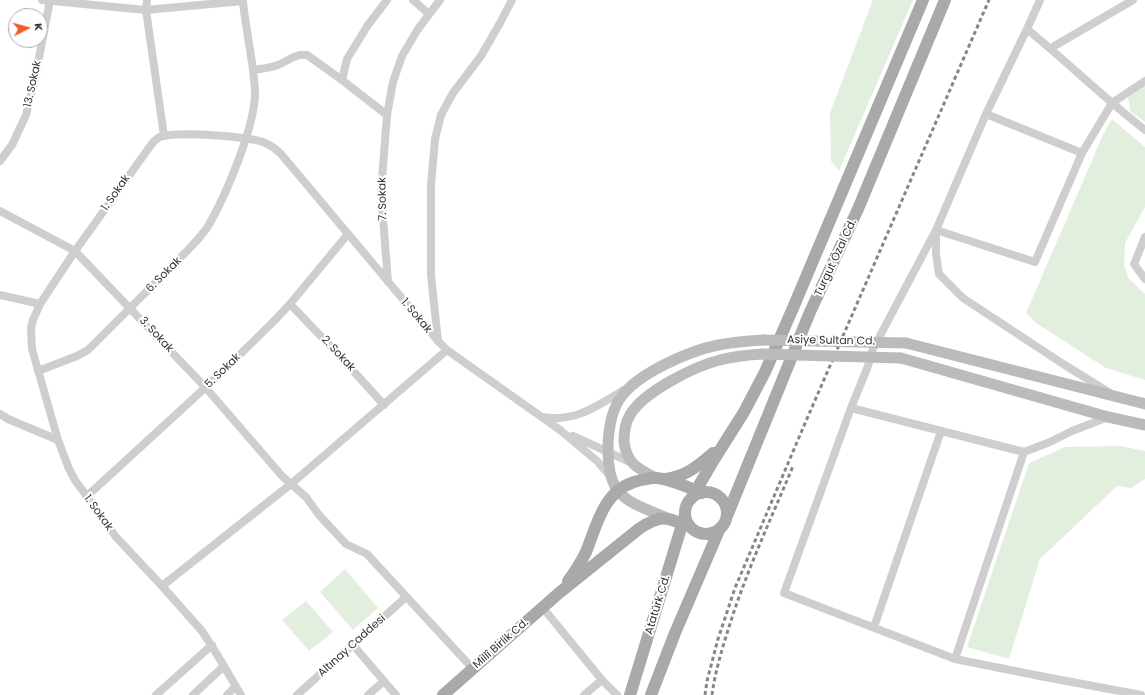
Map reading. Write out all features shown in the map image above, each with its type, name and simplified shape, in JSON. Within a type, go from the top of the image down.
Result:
[{"type":"main road","name":"Turgut Özal Cd.","points":[[696,494],[723,445],[744,412],[765,372],[923,0]]},
{"type":"main road","name":"Turgut Özal Cd.","points":[[727,516],[807,320],[858,209],[945,0]]},
{"type":"main road","name":"Asiye Sultan Cd.","points":[[617,491],[611,478],[607,458],[612,415],[620,400],[632,386],[672,362],[705,348],[732,342],[763,340],[906,343],[1145,404]]},
{"type":"main road","name":"Asiye Sultan Cd.","points":[[632,463],[628,458],[625,445],[624,427],[630,413],[642,400],[683,375],[705,365],[733,357],[762,354],[901,358],[1108,417],[1145,425]]},
{"type":"main road","points":[[632,463],[659,479],[696,494],[713,494],[719,497],[724,502],[727,516],[725,522],[720,528],[708,534],[695,531],[686,522],[665,517],[636,504],[624,498],[617,491],[629,484],[659,479],[678,477],[692,470],[723,445]]},
{"type":"main road","name":"Millî Birlik Cd.","points":[[559,593],[578,567],[585,554],[600,515],[609,500],[617,491]]},
{"type":"main road","points":[[686,522],[686,508],[696,494]]},
{"type":"main road","name":"Millî Birlik Cd.","points":[[443,695],[559,593],[640,528],[651,521],[665,517]]},
{"type":"main road","name":"Atatürk Cd.","points":[[630,695],[686,522]]},
{"type":"main road","points":[[651,695],[675,633],[720,528]]},
{"type":"street","points":[[47,0],[146,10],[243,1]]},
{"type":"street","name":"13. Sokak","points":[[0,161],[12,145],[26,115],[35,80],[47,0]]},
{"type":"street","points":[[147,0],[146,10],[164,136]]},
{"type":"street","points":[[342,80],[347,59],[368,25],[387,0]]},
{"type":"street","points":[[414,0],[430,14]]},
{"type":"street","name":"7. Sokak","points":[[388,282],[381,192],[387,115],[392,82],[402,56],[418,29],[440,0]]},
{"type":"street","points":[[438,341],[431,261],[431,186],[435,140],[442,115],[453,92],[481,56],[512,0]]},
{"type":"street","points":[[1040,0],[986,114],[936,230],[872,351],[868,366],[851,408],[784,593],[955,659],[1141,695]]},
{"type":"street","points":[[1051,48],[1133,0]]},
{"type":"street","name":"6. Sokak","points":[[38,371],[77,356],[88,350],[187,251],[206,229],[213,217],[228,184],[245,139],[251,120],[254,101],[255,91],[253,70],[243,1]]},
{"type":"street","points":[[1027,29],[1145,130]]},
{"type":"street","points":[[253,70],[279,64],[301,54],[307,56],[342,80],[387,115]]},
{"type":"street","points":[[936,230],[1036,262],[1082,153],[1112,103],[1145,81]]},
{"type":"street","points":[[986,114],[1082,153]]},
{"type":"street","name":"1. Sokak","points":[[241,695],[212,645],[188,614],[116,537],[86,497],[69,469],[58,440],[32,349],[31,328],[35,312],[75,251],[151,145],[159,138],[164,136],[196,135],[245,139],[263,142],[270,145],[278,151],[447,350],[560,430]]},
{"type":"street","name":"3. Sokak","points":[[0,211],[75,251],[206,388],[282,476],[306,497],[319,515],[346,544],[367,554],[473,669]]},
{"type":"street","points":[[936,230],[936,254],[939,274],[963,298],[1060,362],[1119,398]]},
{"type":"street","name":"5. Sokak","points":[[86,497],[206,388],[290,304],[348,234]]},
{"type":"street","points":[[1145,237],[1134,264],[1142,271],[1145,279]]},
{"type":"street","points":[[0,295],[40,304]]},
{"type":"street","name":"2. Sokak","points":[[290,304],[384,405]]},
{"type":"street","points":[[162,586],[291,484],[447,350]]},
{"type":"street","points":[[540,416],[568,418],[594,408],[632,386]]},
{"type":"street","points":[[851,408],[1024,452],[1108,417]]},
{"type":"street","points":[[0,414],[8,419],[58,440]]},
{"type":"street","points":[[560,430],[607,458]]},
{"type":"street","points":[[560,430],[607,458],[632,463]]},
{"type":"street","points":[[874,627],[942,431]]},
{"type":"street","points":[[607,458],[622,452],[625,445]]},
{"type":"street","points":[[955,659],[1024,452]]},
{"type":"street","name":"Altınay Caddesi","points":[[298,695],[406,597]]},
{"type":"street","points":[[542,608],[602,680],[617,695]]},
{"type":"street","points":[[156,695],[212,645]]},
{"type":"street","points":[[353,645],[396,695]]},
{"type":"street","points":[[193,695],[224,666]]},
{"type":"street","points":[[584,695],[602,680]]},
{"type":"street","points":[[368,695],[384,681]]},
{"type":"street","points":[[227,695],[235,687]]},
{"type":"green space","points":[[873,0],[913,0],[839,171],[831,161],[830,113]]},
{"type":"green space","points":[[1145,84],[1145,122],[1130,111],[1128,94]]},
{"type":"green space","points":[[1112,119],[1145,147],[1145,207],[1125,243],[1124,265],[1129,279],[1145,294],[1145,380],[1106,368],[1036,323],[1026,313],[1103,135]]},
{"type":"green space","points":[[1120,446],[1145,451],[1145,479],[1131,488],[1117,486],[1040,559],[1009,659],[967,647],[1029,463],[1065,447]]},
{"type":"green space","points":[[345,569],[378,608],[353,630],[320,592]]},
{"type":"green space","points":[[306,601],[333,632],[309,651],[282,620]]},
{"type":"railway","points":[[705,695],[707,681],[718,639],[735,588],[989,0]]},
{"type":"railway","points":[[712,695],[726,635],[736,606],[793,466]]}]
